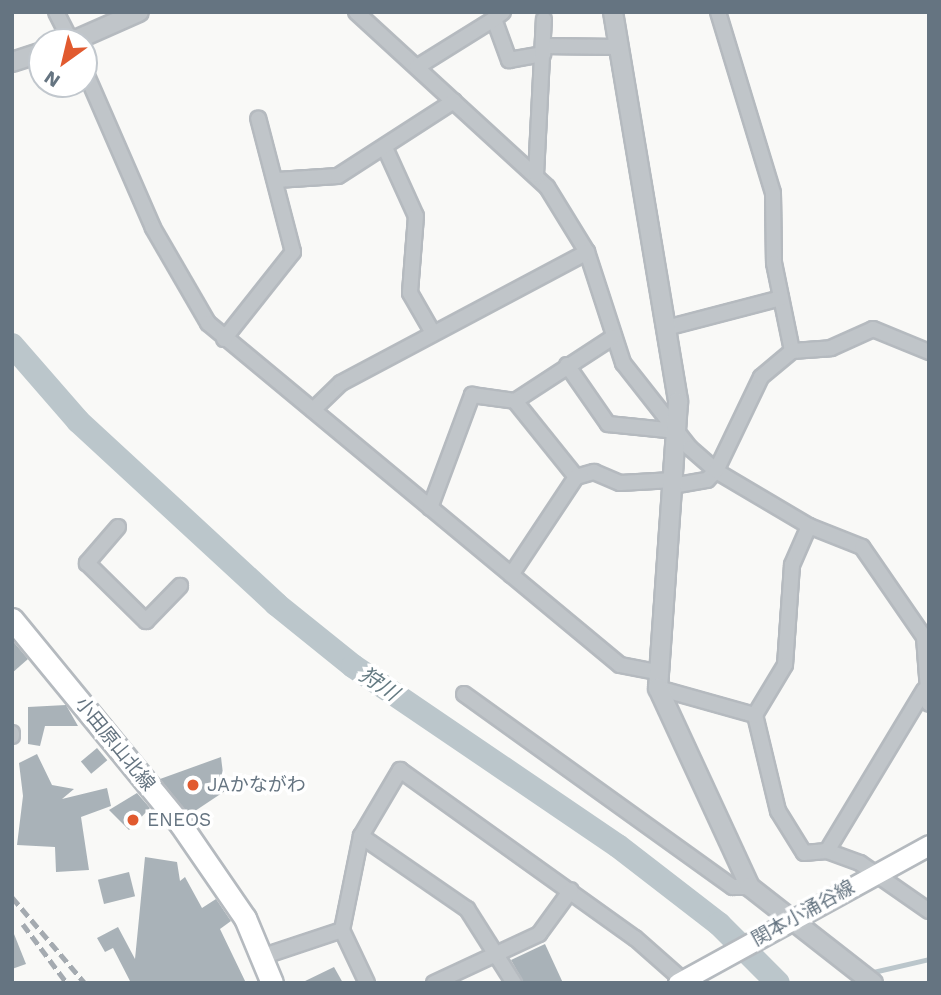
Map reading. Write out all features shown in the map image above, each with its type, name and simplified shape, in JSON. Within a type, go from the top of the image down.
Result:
[{"type":"main road","name":"小田原山北線","points":[[12,619],[181,825],[245,918],[272,983]]},
{"type":"main road","name":"関本小涌谷線","points":[[684,981],[782,924],[929,845]]},
{"type":"street","points":[[56,12],[64,28]]},
{"type":"street","points":[[98,30],[139,12]]},
{"type":"street","points":[[356,12],[536,175],[587,252],[623,363],[677,431],[716,471],[809,526],[862,547],[926,634],[926,697],[827,851]]},
{"type":"street","points":[[613,12],[666,328],[677,431],[657,680],[750,887],[782,924],[873,983]]},
{"type":"street","points":[[718,12],[773,193],[780,299],[792,351]]},
{"type":"street","points":[[417,67],[498,16],[509,60],[543,50],[618,47]]},
{"type":"street","points":[[536,175],[544,19]]},
{"type":"street","points":[[97,98],[153,228],[198,312],[224,339],[620,665],[755,715]]},
{"type":"street","points":[[277,180],[338,176],[386,150],[454,101]]},
{"type":"street","points":[[224,339],[293,252],[277,180],[258,118]]},
{"type":"street","points":[[386,150],[416,216],[410,293],[433,333]]},
{"type":"street","points":[[313,410],[341,383],[587,252]]},
{"type":"street","points":[[666,328],[780,299]]},
{"type":"street","points":[[511,575],[576,477],[594,472],[620,483],[707,480],[716,471],[761,377],[792,351],[831,348],[873,329],[929,352]]},
{"type":"street","points":[[430,508],[472,395],[515,401],[613,337]]},
{"type":"street","points":[[567,365],[608,424],[677,431]]},
{"type":"street","points":[[515,401],[576,477]]},
{"type":"street","points":[[809,526],[792,565],[785,665],[755,715],[778,811],[804,853],[827,851],[877,872],[929,911]]},
{"type":"street","points":[[118,527],[87,563],[146,621],[180,586]]},
{"type":"street","points":[[464,694],[733,887],[750,887]]},
{"type":"street","points":[[367,983],[342,930],[360,836],[400,770],[570,890],[684,981]]},
{"type":"street","points":[[360,836],[467,909],[500,953],[514,983]]},
{"type":"street","points":[[434,983],[539,934],[570,890]]},
{"type":"street","points":[[261,957],[342,930]]},
{"type":"building","points":[[12,640],[28,659],[12,673]]},
{"type":"building","points":[[66,705],[78,726],[45,726],[40,746],[28,744],[28,707]]},
{"type":"building","points":[[97,748],[107,760],[91,774],[81,761]]},
{"type":"building","points":[[37,754],[52,785],[74,789],[62,799],[107,788],[111,806],[81,817],[89,870],[56,872],[55,847],[17,845],[23,796],[19,763]]},
{"type":"building","name":"JAかながわ","points":[[221,757],[225,791],[189,815],[160,779]]},
{"type":"building","points":[[137,793],[150,808],[129,830],[109,810]]},
{"type":"building","points":[[145,857],[177,862],[180,881],[185,877],[202,908],[216,899],[231,921],[220,929],[246,983],[131,983],[113,948],[105,952],[97,938],[118,927],[135,959]]},
{"type":"building","points":[[129,872],[135,896],[104,904],[98,880]]},
{"type":"building","points":[[12,929],[26,964],[12,969]]},
{"type":"building","points":[[545,944],[563,983],[524,983],[511,960]]},
{"type":"building","points":[[334,967],[343,983],[301,983]]},
{"type":"waterway","name":"狩川","points":[[12,345],[78,421],[276,604],[353,666],[618,846],[719,924],[778,983]]},
{"type":"waterway","points":[[869,973],[929,959]]},
{"type":"railway","points":[[12,897],[85,983]]},
{"type":"railway","points":[[23,924],[67,983]]},
{"type":"place","name":"JAかながわ","points":[[193,785]]},
{"type":"place","name":"ENEOS","points":[[133,820]]}]
